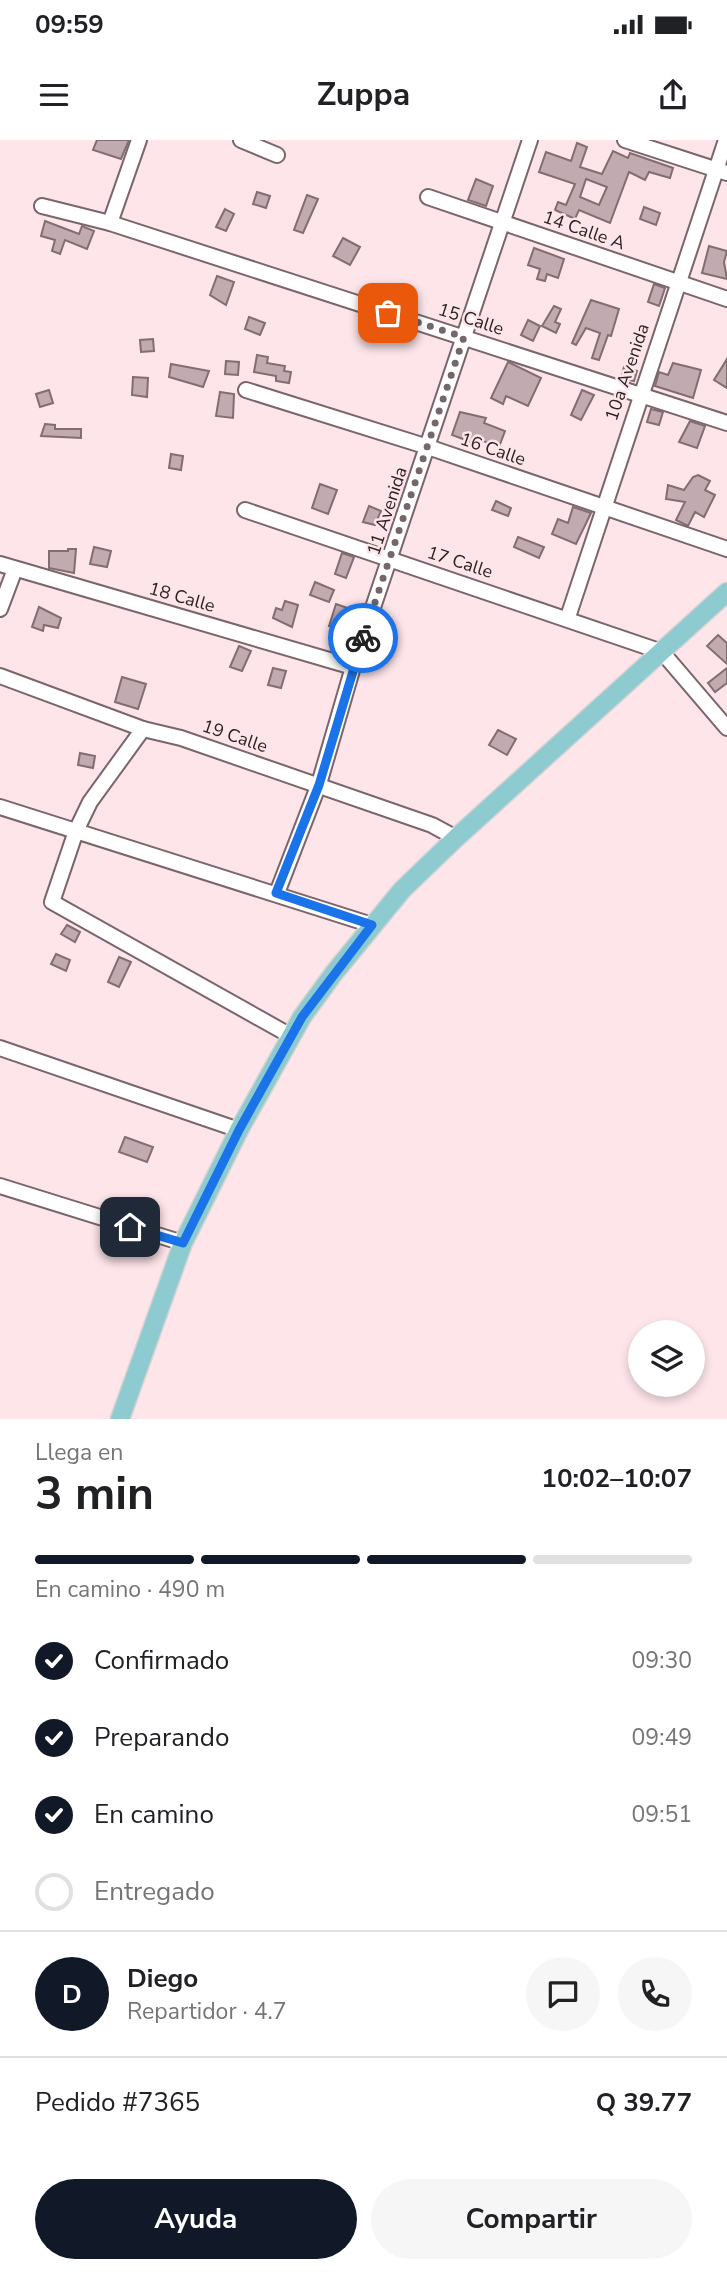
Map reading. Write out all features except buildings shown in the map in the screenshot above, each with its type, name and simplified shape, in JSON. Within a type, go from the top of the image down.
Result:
[{"type":"main road","points":[[120,1419],[183,1243],[239,1130],[291,1036],[326,984],[372,925],[456,838],[727,592]]},
{"type":"street","points":[[110,223],[139,140]]},
{"type":"street","points":[[241,140],[277,155]]},
{"type":"street","name":"11 Avenida","points":[[276,893],[319,785],[353,667],[530,140]]},
{"type":"street","points":[[625,140],[721,171]]},
{"type":"street","name":"10a Avenida","points":[[568,617],[639,395],[678,282],[721,171],[726,140]]},
{"type":"street","name":"14 Calle A","points":[[428,197],[727,299]]},
{"type":"street","name":"15 Calle","points":[[42,206],[110,223],[727,423]]},
{"type":"street","name":"16 Calle","points":[[246,390],[428,447],[727,549]]},
{"type":"street","name":"17 Calle","points":[[245,510],[568,617],[662,652]]},
{"type":"street","name":"18 Calle","points":[[0,564],[353,667]]},
{"type":"street","points":[[0,609],[15,569]]},
{"type":"street","points":[[662,652],[727,728]]},
{"type":"street","name":"19 Calle","points":[[0,676],[143,729],[181,738],[432,825],[456,838]]},
{"type":"street","points":[[143,729],[90,802],[76,831],[52,902],[291,1036]]},
{"type":"street","points":[[0,807],[372,925]]},
{"type":"street","points":[[0,1048],[239,1130]]},
{"type":"street","points":[[0,1186],[183,1243]]},
{"type":"way so far","points":[[363,638],[464,337],[388,313]]},
{"type":"route","points":[[130,1227],[183,1243],[239,1130],[302,1017],[372,925],[276,893],[319,785],[363,638]]}]
